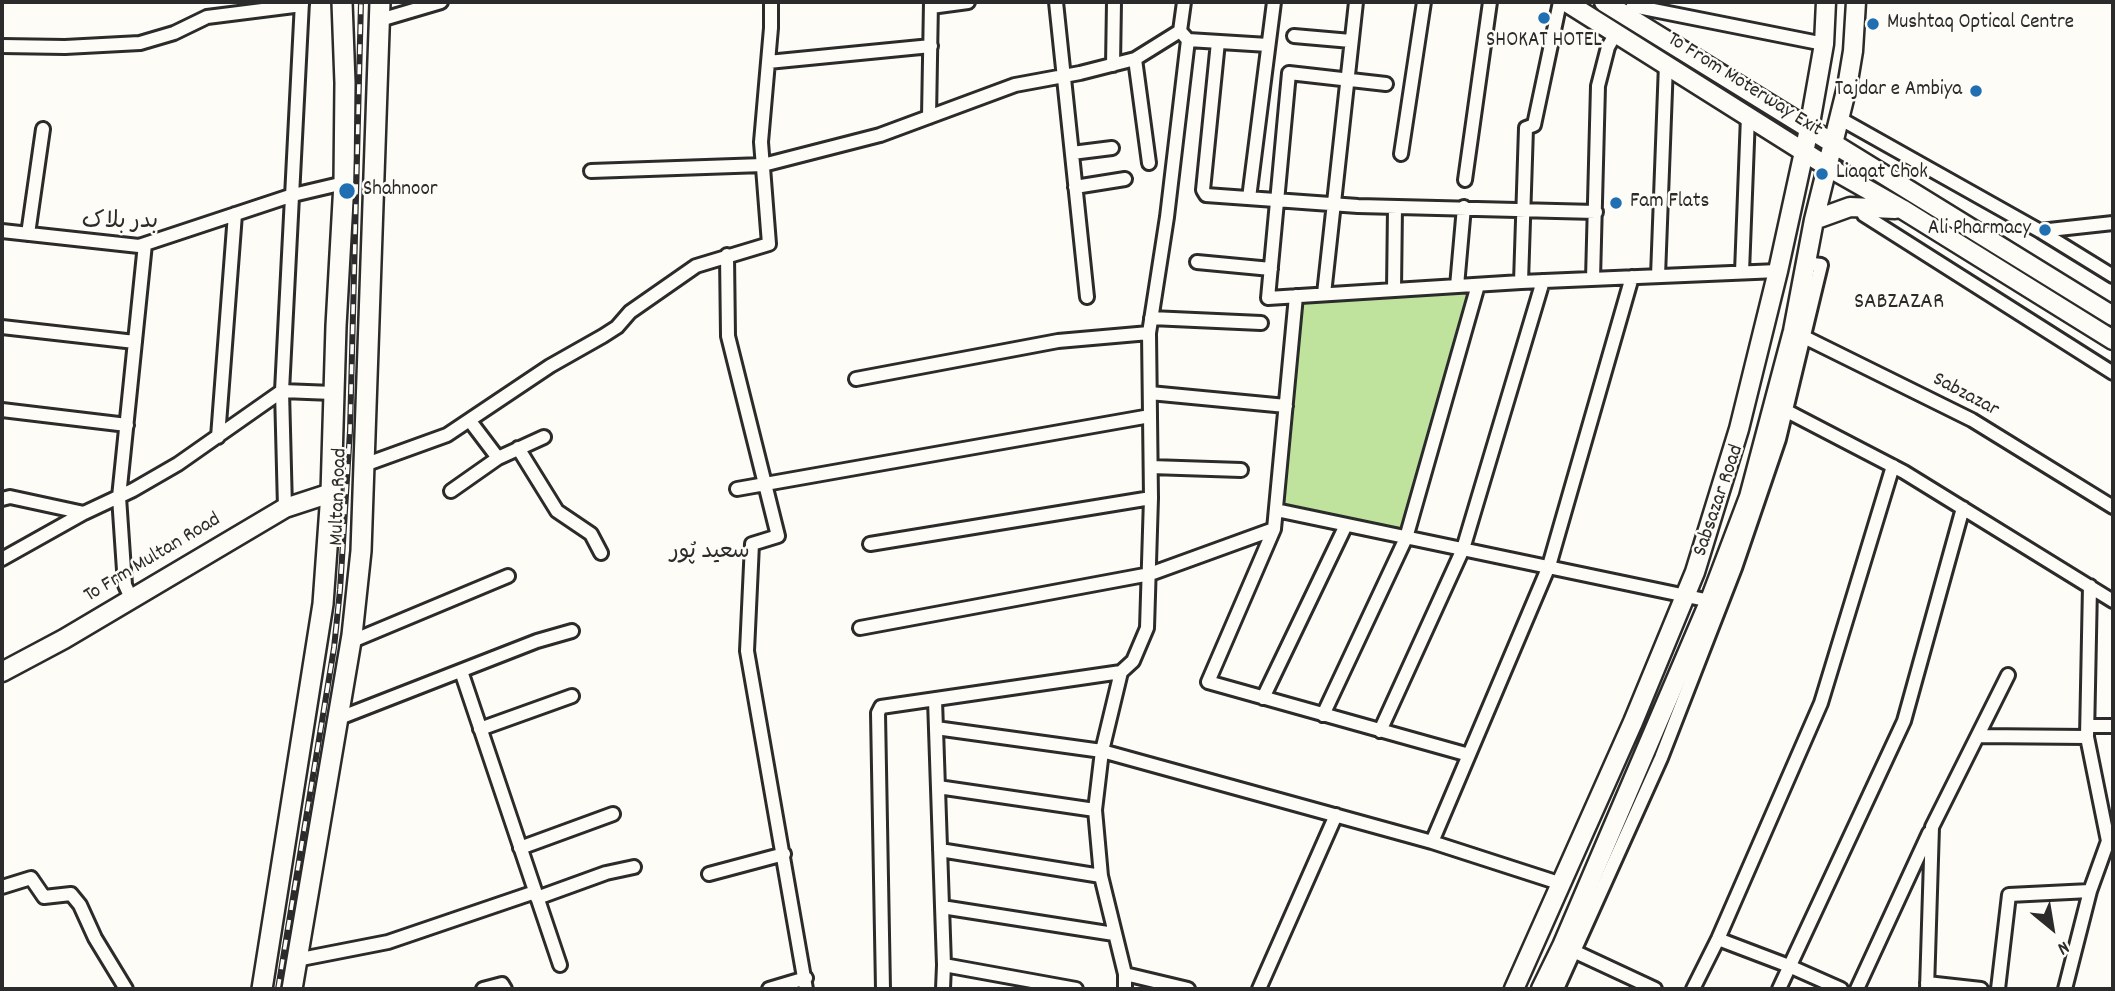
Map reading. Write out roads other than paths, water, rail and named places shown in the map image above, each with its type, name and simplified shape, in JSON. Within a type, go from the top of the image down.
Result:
[{"type":"main road","name":"Multan Road","points":[[262,989],[321,617],[331,493],[333,393],[344,183],[345,83],[342,2]]},
{"type":"main road","name":"To From Moterway Exit","points":[[1566,2],[1828,167],[1902,209],[2113,340]]},
{"type":"main road","name":"To From Moterway Exit","points":[[1604,2],[2113,316]]},
{"type":"main road","name":"Sabsazar Road","points":[[1514,989],[1687,594],[1739,429],[1778,271],[1809,129],[1824,44],[1826,2]]},
{"type":"main road","name":"Sabsazar Road","points":[[1541,989],[1568,948],[1716,602],[1780,408],[1798,334],[1805,263],[1853,51],[1856,2]]},
{"type":"main road","name":"Multan Road","points":[[292,989],[350,642],[361,551],[380,11]]},
{"type":"main road","points":[[1814,220],[1842,209],[1860,206],[1902,209]]},
{"type":"main road","name":"To Frm Multan Road","points":[[2,672],[64,639],[285,508],[331,493]]},
{"type":"street","points":[[380,11],[441,2]]},
{"type":"street","points":[[364,465],[447,435],[550,366],[610,332],[630,312],[696,266],[769,244],[761,142],[771,2]]},
{"type":"street","points":[[929,117],[931,5],[968,2]]},
{"type":"street","points":[[1056,2],[1087,297]]},
{"type":"street","points":[[1112,65],[1114,2]]},
{"type":"street","points":[[883,989],[878,713],[885,705],[1121,672],[1133,661],[1147,628],[1151,498],[1149,333],[1167,217],[1184,36],[1184,2]]},
{"type":"street","points":[[1249,198],[1274,2]]},
{"type":"street","points":[[1324,294],[1356,2]]},
{"type":"street","points":[[1401,154],[1424,2]]},
{"type":"street","points":[[1465,180],[1490,2]]},
{"type":"street","points":[[1521,282],[1526,128],[1534,125],[1560,2]]},
{"type":"street","points":[[2,46],[65,47],[141,43],[174,33],[207,18],[302,3],[282,391],[285,508]]},
{"type":"street","points":[[1627,16],[1633,6],[1824,44]]},
{"type":"street","points":[[1593,279],[1598,86],[1608,47],[1616,33]]},
{"type":"street","points":[[591,171],[762,165],[880,135],[1015,85],[1135,59],[1184,36],[1218,42],[1268,45]]},
{"type":"street","points":[[1294,36],[1351,41]]},
{"type":"street","points":[[1218,42],[1202,190],[1206,195],[1395,207],[1596,212]]},
{"type":"street","points":[[768,62],[931,46]]},
{"type":"street","points":[[1135,59],[1149,163]]},
{"type":"street","points":[[1658,276],[1666,64]]},
{"type":"street","points":[[1386,84],[1289,73],[1268,298],[1521,282],[1778,271]]},
{"type":"street","points":[[1742,272],[1748,116]]},
{"type":"street","points":[[1839,118],[2040,231],[2113,276]]},
{"type":"street","points":[[28,234],[43,129]]},
{"type":"street","points":[[1072,153],[1112,148]]},
{"type":"street","points":[[1075,187],[1125,179]]},
{"type":"street","points":[[2,231],[139,246],[292,195],[344,183]]},
{"type":"street","points":[[1860,206],[1864,215],[2113,373]]},
{"type":"street","points":[[1394,290],[1395,207]]},
{"type":"street","points":[[1457,286],[1464,207]]},
{"type":"street","points":[[218,437],[235,214]]},
{"type":"street","points":[[2040,231],[2113,222]]},
{"type":"street","points":[[131,598],[125,585],[119,497],[145,244]]},
{"type":"street","points":[[727,255],[728,336],[778,536],[752,544],[747,651],[806,984],[769,989]]},
{"type":"street","points":[[1197,262],[1271,269]]},
{"type":"street","points":[[1432,842],[1549,566],[1632,277]]},
{"type":"street","points":[[1380,730],[1464,549],[1543,281]]},
{"type":"street","points":[[1323,715],[1406,538],[1478,285]]},
{"type":"street","points":[[1296,296],[1274,529],[1209,682],[1469,755]]},
{"type":"street","points":[[1151,318],[1261,323]]},
{"type":"street","points":[[2,327],[135,342]]},
{"type":"street","points":[[856,379],[1058,341],[1149,333]]},
{"type":"street","name":"Sabzazar","points":[[1798,334],[1972,420],[2113,507]]},
{"type":"street","points":[[2,559],[178,464],[282,391],[333,393]]},
{"type":"street","points":[[1150,393],[1286,406]]},
{"type":"street","points":[[1780,408],[1893,466],[2113,601]]},
{"type":"street","points":[[2,410],[127,425]]},
{"type":"street","points":[[737,489],[1150,416]]},
{"type":"street","points":[[470,421],[498,458]]},
{"type":"street","points":[[451,491],[498,458],[544,437]]},
{"type":"street","points":[[519,448],[557,511],[592,534],[601,553]]},
{"type":"street","points":[[1693,989],[1718,939],[1821,703],[1893,466]]},
{"type":"street","points":[[1151,467],[1241,470]]},
{"type":"street","points":[[2,499],[10,497],[84,513]]},
{"type":"street","points":[[870,544],[1151,498]]},
{"type":"street","points":[[1779,989],[1905,721],[1963,508]]},
{"type":"street","points":[[1276,510],[1716,602]]},
{"type":"street","points":[[1263,698],[1346,524]]},
{"type":"street","points":[[860,628],[1150,574],[1274,529]]},
{"type":"street","points":[[350,642],[508,576]]},
{"type":"street","points":[[2065,989],[2090,891],[2108,841],[2087,731],[2091,586]]},
{"type":"street","points":[[337,719],[537,641],[572,631]]},
{"type":"street","points":[[461,671],[560,965]]},
{"type":"street","points":[[1121,672],[1102,751],[1095,810],[1101,876],[1125,974],[1125,989]]},
{"type":"street","points":[[1857,989],[1932,827],[2008,675]]},
{"type":"street","points":[[480,729],[572,696]]},
{"type":"street","points":[[935,700],[943,989]]},
{"type":"street","points":[[1978,736],[2087,731],[2113,726]]},
{"type":"street","points":[[936,728],[1102,751],[1432,842],[1562,884]]},
{"type":"street","points":[[938,787],[1095,810]]},
{"type":"street","points":[[520,848],[613,814]]},
{"type":"street","points":[[1259,989],[1336,815]]},
{"type":"street","points":[[1932,827],[1927,986],[1980,989]]},
{"type":"street","points":[[940,850],[1101,876]]},
{"type":"street","points":[[709,874],[784,854]]},
{"type":"street","points":[[296,960],[388,942],[606,873],[634,867]]},
{"type":"street","points":[[2,887],[31,878],[44,897],[71,894],[80,905],[95,938],[126,989]]},
{"type":"street","points":[[1998,989],[2009,895],[2090,891]]},
{"type":"street","points":[[942,907],[1114,934]]},
{"type":"street","points":[[1718,939],[1841,989]]},
{"type":"street","points":[[1557,989],[1568,948],[1656,989]]},
{"type":"street","points":[[944,965],[1076,989]]},
{"type":"street","points":[[1125,974],[1188,989]]},
{"type":"street","points":[[483,989],[502,984],[505,989]]},
{"type":"railway","points":[[278,989],[334,648],[340,590],[350,431],[361,2]]},
{"type":"place","name":"SHOKAT HOTEL","points":[[1544,18]]},
{"type":"place","name":"Mushtaq Optical Centre","points":[[1873,24]]},
{"type":"place","name":"Tajdar e Ambiya","points":[[1976,91]]},
{"type":"place","name":"Liaqat Chok","points":[[1822,174]]},
{"type":"place","name":"Shahnoor","points":[[347,191]]},
{"type":"place","name":"Fam Flats","points":[[1616,203]]},
{"type":"place","name":"Ali Pharmacy","points":[[2045,230]]},
{"type":"district","name":"بدر بلاک","points":[[120,224]]},
{"type":"district","name":"SABZAZAR","points":[[1899,304]]},
{"type":"district","name":"سعید پُور","points":[[710,554]]}]
